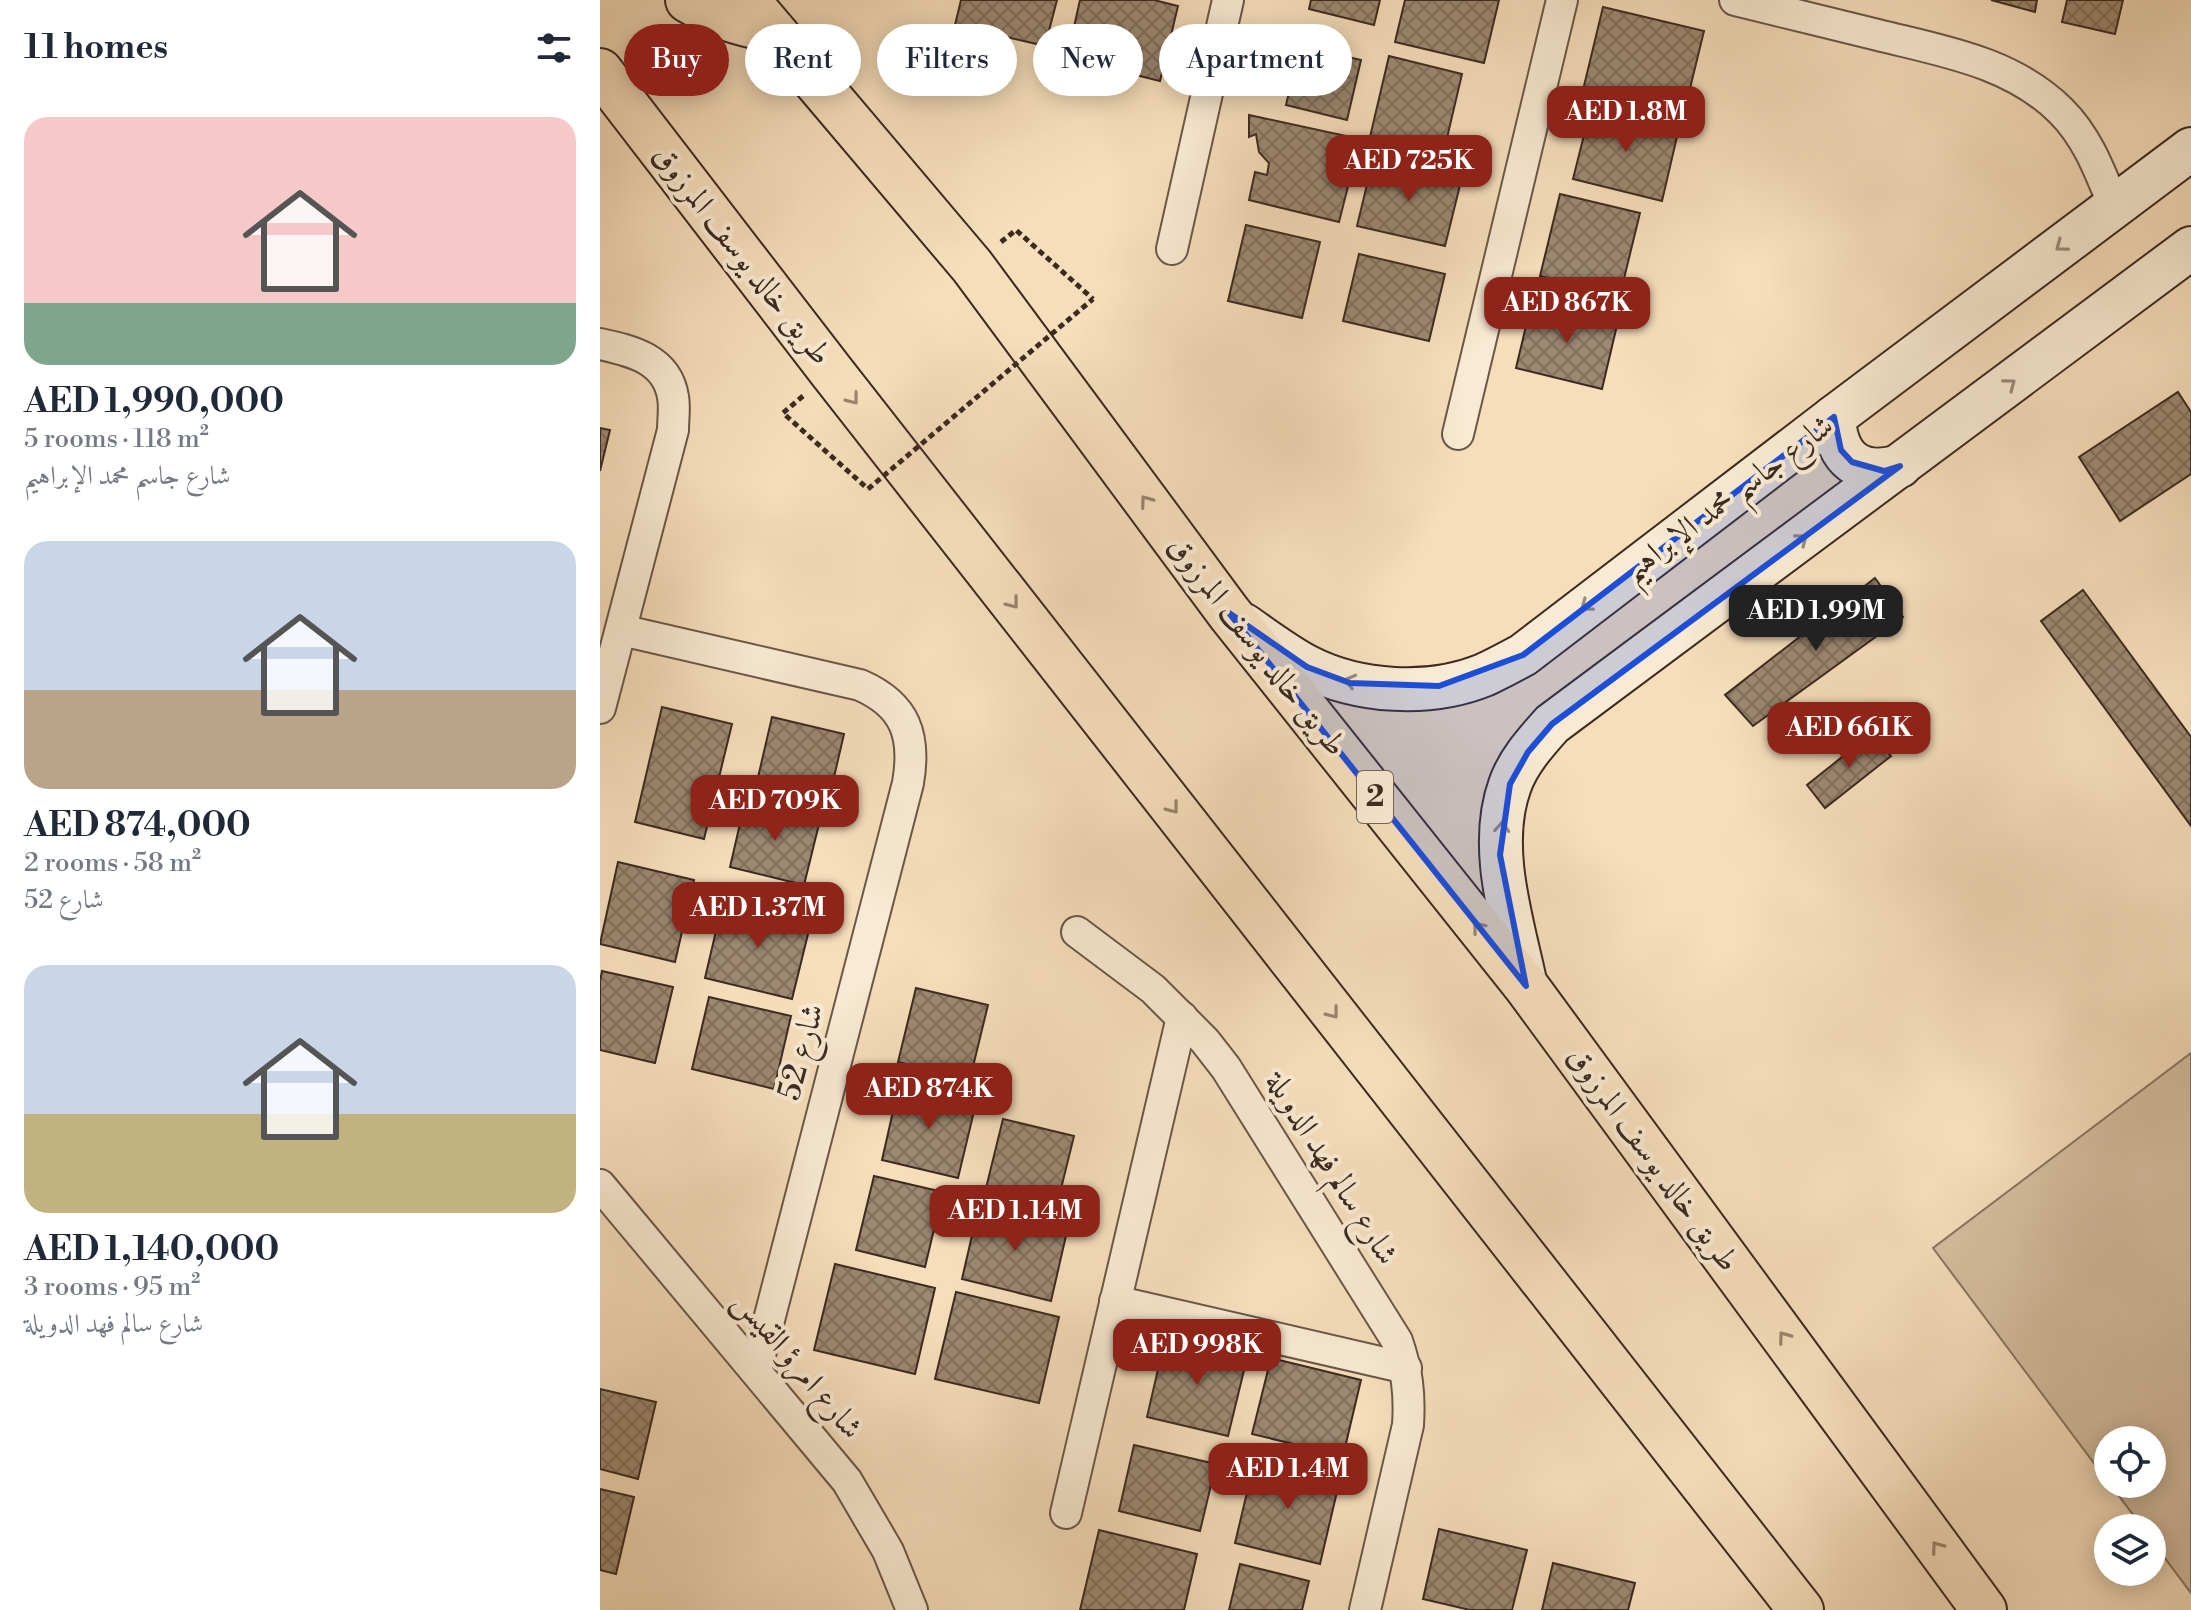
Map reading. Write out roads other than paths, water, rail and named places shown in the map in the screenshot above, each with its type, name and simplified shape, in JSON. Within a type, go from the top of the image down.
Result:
[{"type":"main road","points":[[688,0],[713,14],[741,24],[759,14]]},
{"type":"main road","name":"طريق خالد يوسف المرزوق","points":[[759,14],[972,266],[1229,613],[1526,986],[1984,1610]]},
{"type":"main road","name":"طريق خالد يوسف المرزوق","points":[[600,71],[831,371],[1801,1610]]},
{"type":"street","points":[[1172,249],[1228,0]]},
{"type":"street","points":[[1458,434],[1562,0]]},
{"type":"street","points":[[1735,0],[1932,48],[1998,68],[2021,79],[2060,110],[2079,133],[2094,157],[2114,206]]},
{"type":"street","name":"شارع جاسم محمد الإبراهيم","points":[[1229,613],[1307,667],[1350,683],[1394,689],[1424,687],[1483,675],[1523,655],[2191,149]]},
{"type":"street","points":[[1526,986],[1500,855],[1501,819],[1510,784],[1528,752],[1552,724],[2191,248]]},
{"type":"street","points":[[600,344],[640,353],[662,373],[673,396],[673,430],[600,708]]},
{"type":"street","points":[[1834,417],[1835,434],[1841,450],[1852,462],[1867,469],[1884,471],[1900,466]]},
{"type":"street","name":"شارع 52","points":[[621,630],[860,685],[892,705],[906,726],[910,739],[908,783],[756,1370]]},
{"type":"street","name":"شارع سالم فهد الدويلة","points":[[1077,932],[1153,989],[1226,1068],[1397,1341],[1406,1368],[1410,1395],[1408,1425],[1365,1610]]},
{"type":"street","points":[[1066,1513],[1182,1017]]},
{"type":"street","name":"شارع امرؤ القيس","points":[[600,1185],[847,1481],[888,1551],[912,1610]]},
{"type":"street","points":[[1115,1301],[1406,1368]]}]
